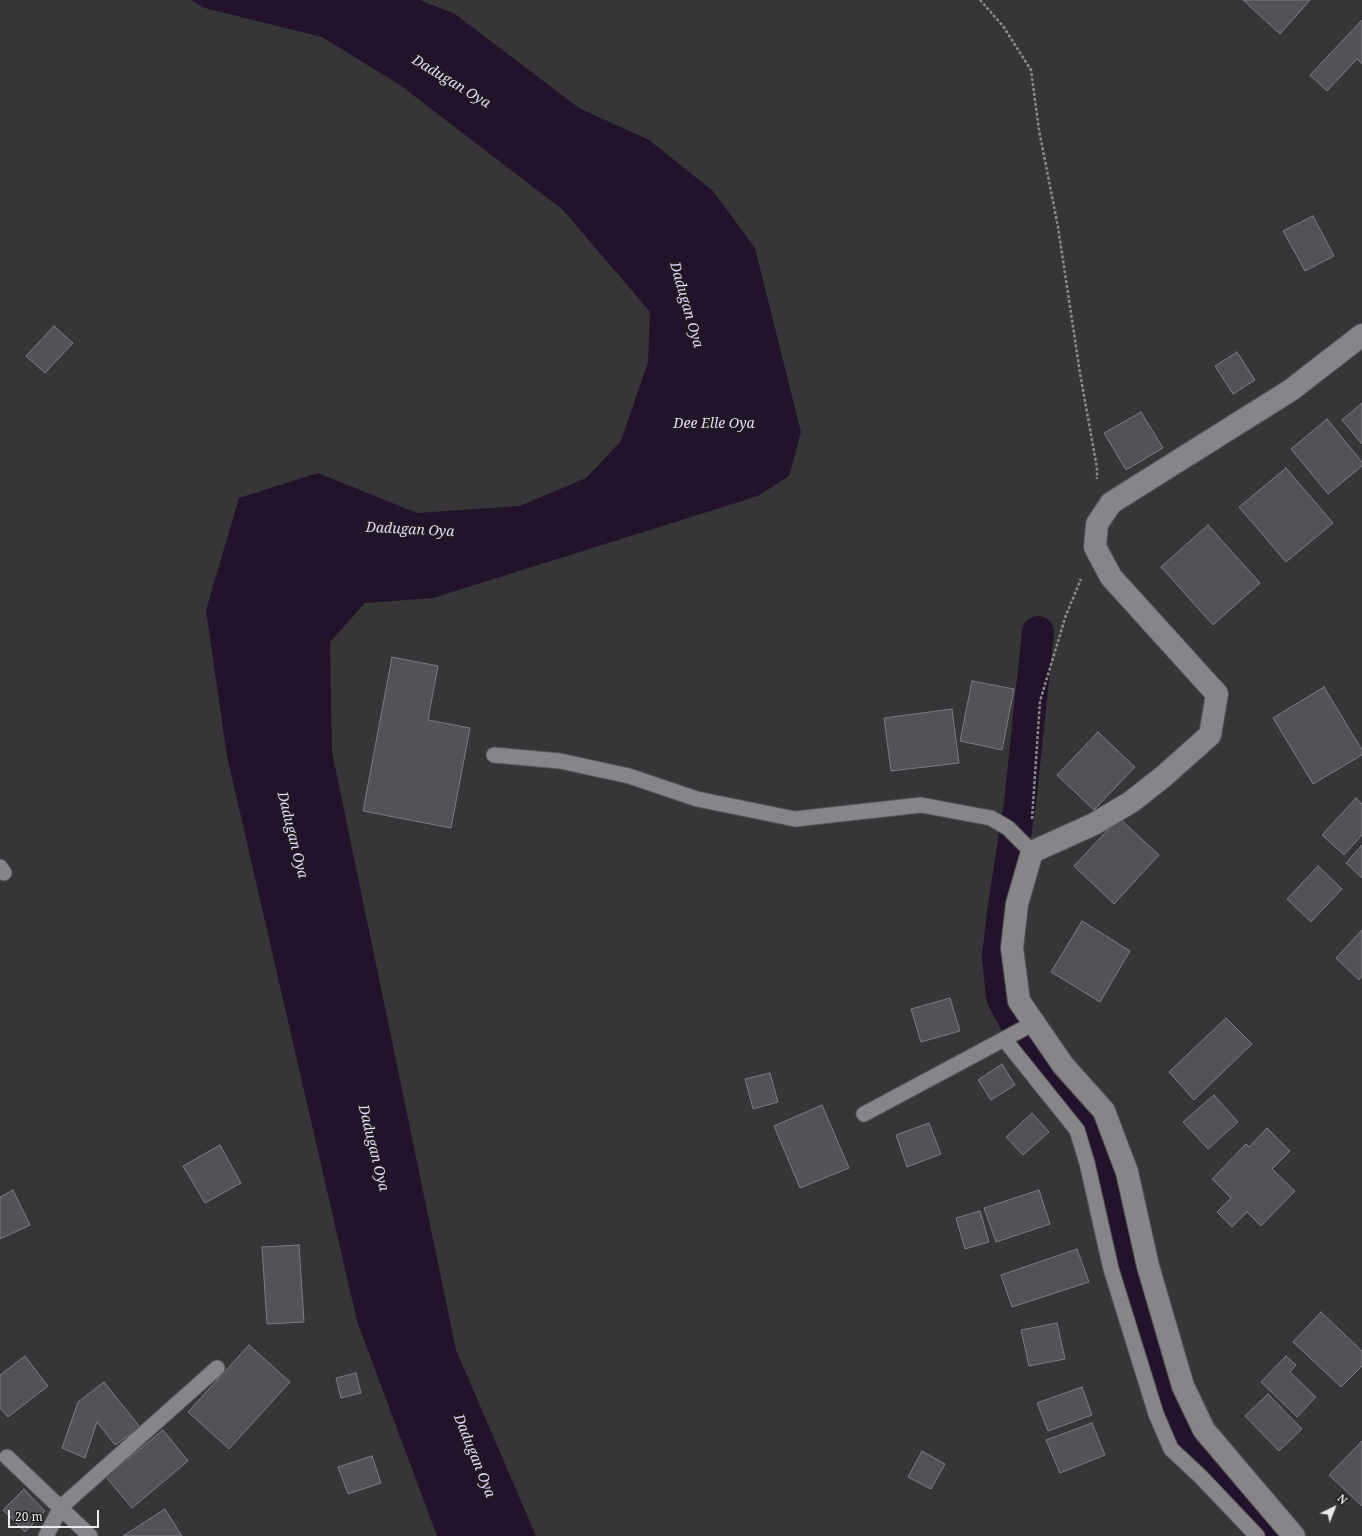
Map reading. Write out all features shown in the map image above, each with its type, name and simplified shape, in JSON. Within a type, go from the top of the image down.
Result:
[{"type":"street","points":[[1294,1536],[1204,1430],[1183,1386],[1148,1266],[1127,1172],[1104,1111],[1063,1065],[1019,1001],[1012,948],[1018,904],[1031,851],[1094,824],[1131,802],[1164,776],[1210,735],[1217,694],[1111,577],[1095,547],[1097,524],[1111,503],[1291,390],[1362,335]]},
{"type":"lane","points":[[494,755],[560,761],[629,776],[697,799],[795,819],[921,805],[991,818],[1008,828],[1031,851]]},
{"type":"lane","points":[[864,1114],[1034,1023]]},
{"type":"lane","points":[[1004,1039],[1077,1130],[1087,1163],[1111,1269],[1156,1414],[1171,1449],[1201,1477],[1256,1536]]},
{"type":"lane","points":[[46,1536],[61,1507],[217,1368]]},
{"type":"lane","points":[[7,1457],[90,1536]]},
{"type":"path","points":[[980,0],[1003,26],[1031,70],[1039,130],[1058,227],[1080,373],[1097,468],[1097,484]]},
{"type":"path","points":[[1031,851],[1040,702],[1066,614],[1095,547]]},
{"type":"water","name":"Dee Elle Oya","points":[[191,0],[420,0],[455,14],[579,108],[649,140],[713,191],[755,248],[801,432],[789,476],[758,496],[433,598],[365,603],[330,642],[332,752],[456,1350],[536,1536],[437,1536],[357,1321],[227,756],[206,610],[239,498],[318,473],[417,513],[520,506],[586,478],[621,441],[648,362],[650,312],[563,210],[400,85],[322,37],[205,8]]},
{"type":"building","points":[[1243,0],[1310,0],[1280,34]]},
{"type":"building","points":[[1362,20],[1362,64],[1357,59],[1327,91],[1310,75]]},
{"type":"building","points":[[1313,216],[1334,256],[1305,271],[1283,231]]},
{"type":"building","points":[[54,326],[73,343],[45,373],[26,356]]},
{"type":"building","points":[[1237,352],[1255,380],[1233,394],[1215,366]]},
{"type":"building","points":[[1362,403],[1362,444],[1342,420]]},
{"type":"building","points":[[1141,412],[1163,448],[1126,470],[1104,433]]},
{"type":"building","points":[[1327,419],[1362,462],[1362,466],[1328,494],[1291,449]]},
{"type":"building","points":[[1286,468],[1333,523],[1286,562],[1239,507]]},
{"type":"building","points":[[1208,525],[1260,583],[1213,625],[1161,567]]},
{"type":"building","points":[[392,657],[438,666],[428,720],[470,728],[451,828],[363,811]]},
{"type":"building","points":[[972,681],[1014,689],[1002,750],[960,741]]},
{"type":"building","points":[[1324,687],[1362,750],[1362,755],[1313,784],[1273,718]]},
{"type":"building","points":[[952,709],[959,763],[891,771],[884,718]]},
{"type":"building","points":[[1098,732],[1135,767],[1094,810],[1057,775]]},
{"type":"building","points":[[1356,798],[1362,804],[1362,835],[1344,855],[1322,835]]},
{"type":"building","points":[[1119,818],[1159,855],[1114,904],[1074,866]]},
{"type":"building","points":[[1362,845],[1362,878],[1346,863]]},
{"type":"building","points":[[1318,866],[1342,889],[1311,922],[1287,899]]},
{"type":"building","points":[[1082,921],[1130,951],[1100,1002],[1051,972]]},
{"type":"building","points":[[1362,930],[1362,976],[1359,980],[1336,958]]},
{"type":"building","points":[[950,998],[960,1031],[921,1042],[911,1009]]},
{"type":"building","points":[[1226,1018],[1252,1044],[1194,1100],[1169,1072]]},
{"type":"building","points":[[1002,1064],[1015,1085],[991,1100],[978,1080]]},
{"type":"building","points":[[770,1073],[778,1102],[753,1109],[745,1079]]},
{"type":"building","points":[[1214,1095],[1238,1122],[1208,1149],[1183,1122]]},
{"type":"building","points":[[822,1105],[849,1168],[800,1188],[774,1126]]},
{"type":"building","points":[[1032,1113],[1049,1132],[1023,1155],[1006,1137]]},
{"type":"building","points":[[929,1123],[941,1154],[907,1167],[896,1135]]},
{"type":"building","points":[[1267,1128],[1290,1151],[1272,1169],[1295,1191],[1261,1226],[1247,1212],[1232,1227],[1217,1212],[1231,1198],[1212,1179],[1246,1144],[1249,1147]]},
{"type":"building","points":[[220,1145],[241,1183],[205,1203],[183,1166]]},
{"type":"building","points":[[13,1190],[30,1225],[0,1239],[0,1197]]},
{"type":"building","points":[[1039,1190],[1050,1224],[996,1242],[984,1208]]},
{"type":"building","points":[[980,1211],[989,1242],[965,1249],[956,1218]]},
{"type":"building","points":[[299,1245],[304,1322],[267,1324],[262,1247]]},
{"type":"building","points":[[1077,1249],[1089,1282],[1012,1307],[1001,1275]]},
{"type":"building","points":[[1321,1312],[1362,1351],[1362,1366],[1341,1387],[1293,1342]]},
{"type":"building","points":[[1057,1323],[1065,1359],[1029,1366],[1021,1330]]},
{"type":"building","points":[[249,1345],[290,1382],[229,1449],[188,1412]]},
{"type":"building","points":[[25,1356],[48,1386],[8,1417],[0,1408],[0,1375]]},
{"type":"building","points":[[1286,1356],[1296,1365],[1290,1372],[1316,1397],[1297,1417],[1261,1382]]},
{"type":"building","points":[[356,1373],[361,1393],[341,1398],[336,1378]]},
{"type":"building","points":[[104,1382],[140,1427],[115,1445],[97,1422],[85,1458],[62,1448],[78,1402]]},
{"type":"building","points":[[1082,1387],[1092,1415],[1048,1431],[1037,1403]]},
{"type":"building","points":[[1268,1394],[1302,1429],[1279,1451],[1245,1416]]},
{"type":"building","points":[[1092,1423],[1105,1455],[1060,1473],[1046,1440]]},
{"type":"building","points":[[163,1430],[188,1461],[132,1508],[106,1477]]},
{"type":"building","points":[[1362,1441],[1362,1506],[1329,1475]]},
{"type":"building","points":[[922,1451],[945,1464],[931,1489],[908,1477]]},
{"type":"building","points":[[372,1456],[381,1483],[348,1494],[338,1467]]},
{"type":"building","points":[[24,1489],[45,1511],[25,1532],[3,1510]]},
{"type":"building","points":[[165,1509],[182,1536],[123,1536]]},
{"type":"waterway","points":[[1038,632],[1020,803],[1003,912],[998,957],[1002,997],[1022,1035],[1079,1107],[1091,1135],[1134,1296],[1179,1421],[1205,1456],[1274,1536]]},
{"type":"water label","name":"Dadugan Oya","points":[[451,82]]},
{"type":"water label","name":"Dadugan Oya","points":[[686,305]]},
{"type":"water label","name":"Dadugan Oya","points":[[410,530]]},
{"type":"water label","name":"Dadugan Oya","points":[[292,835]]},
{"type":"water label","name":"Dadugan Oya","points":[[373,1148]]},
{"type":"water label","name":"Dadugan Oya","points":[[474,1456]]}]
